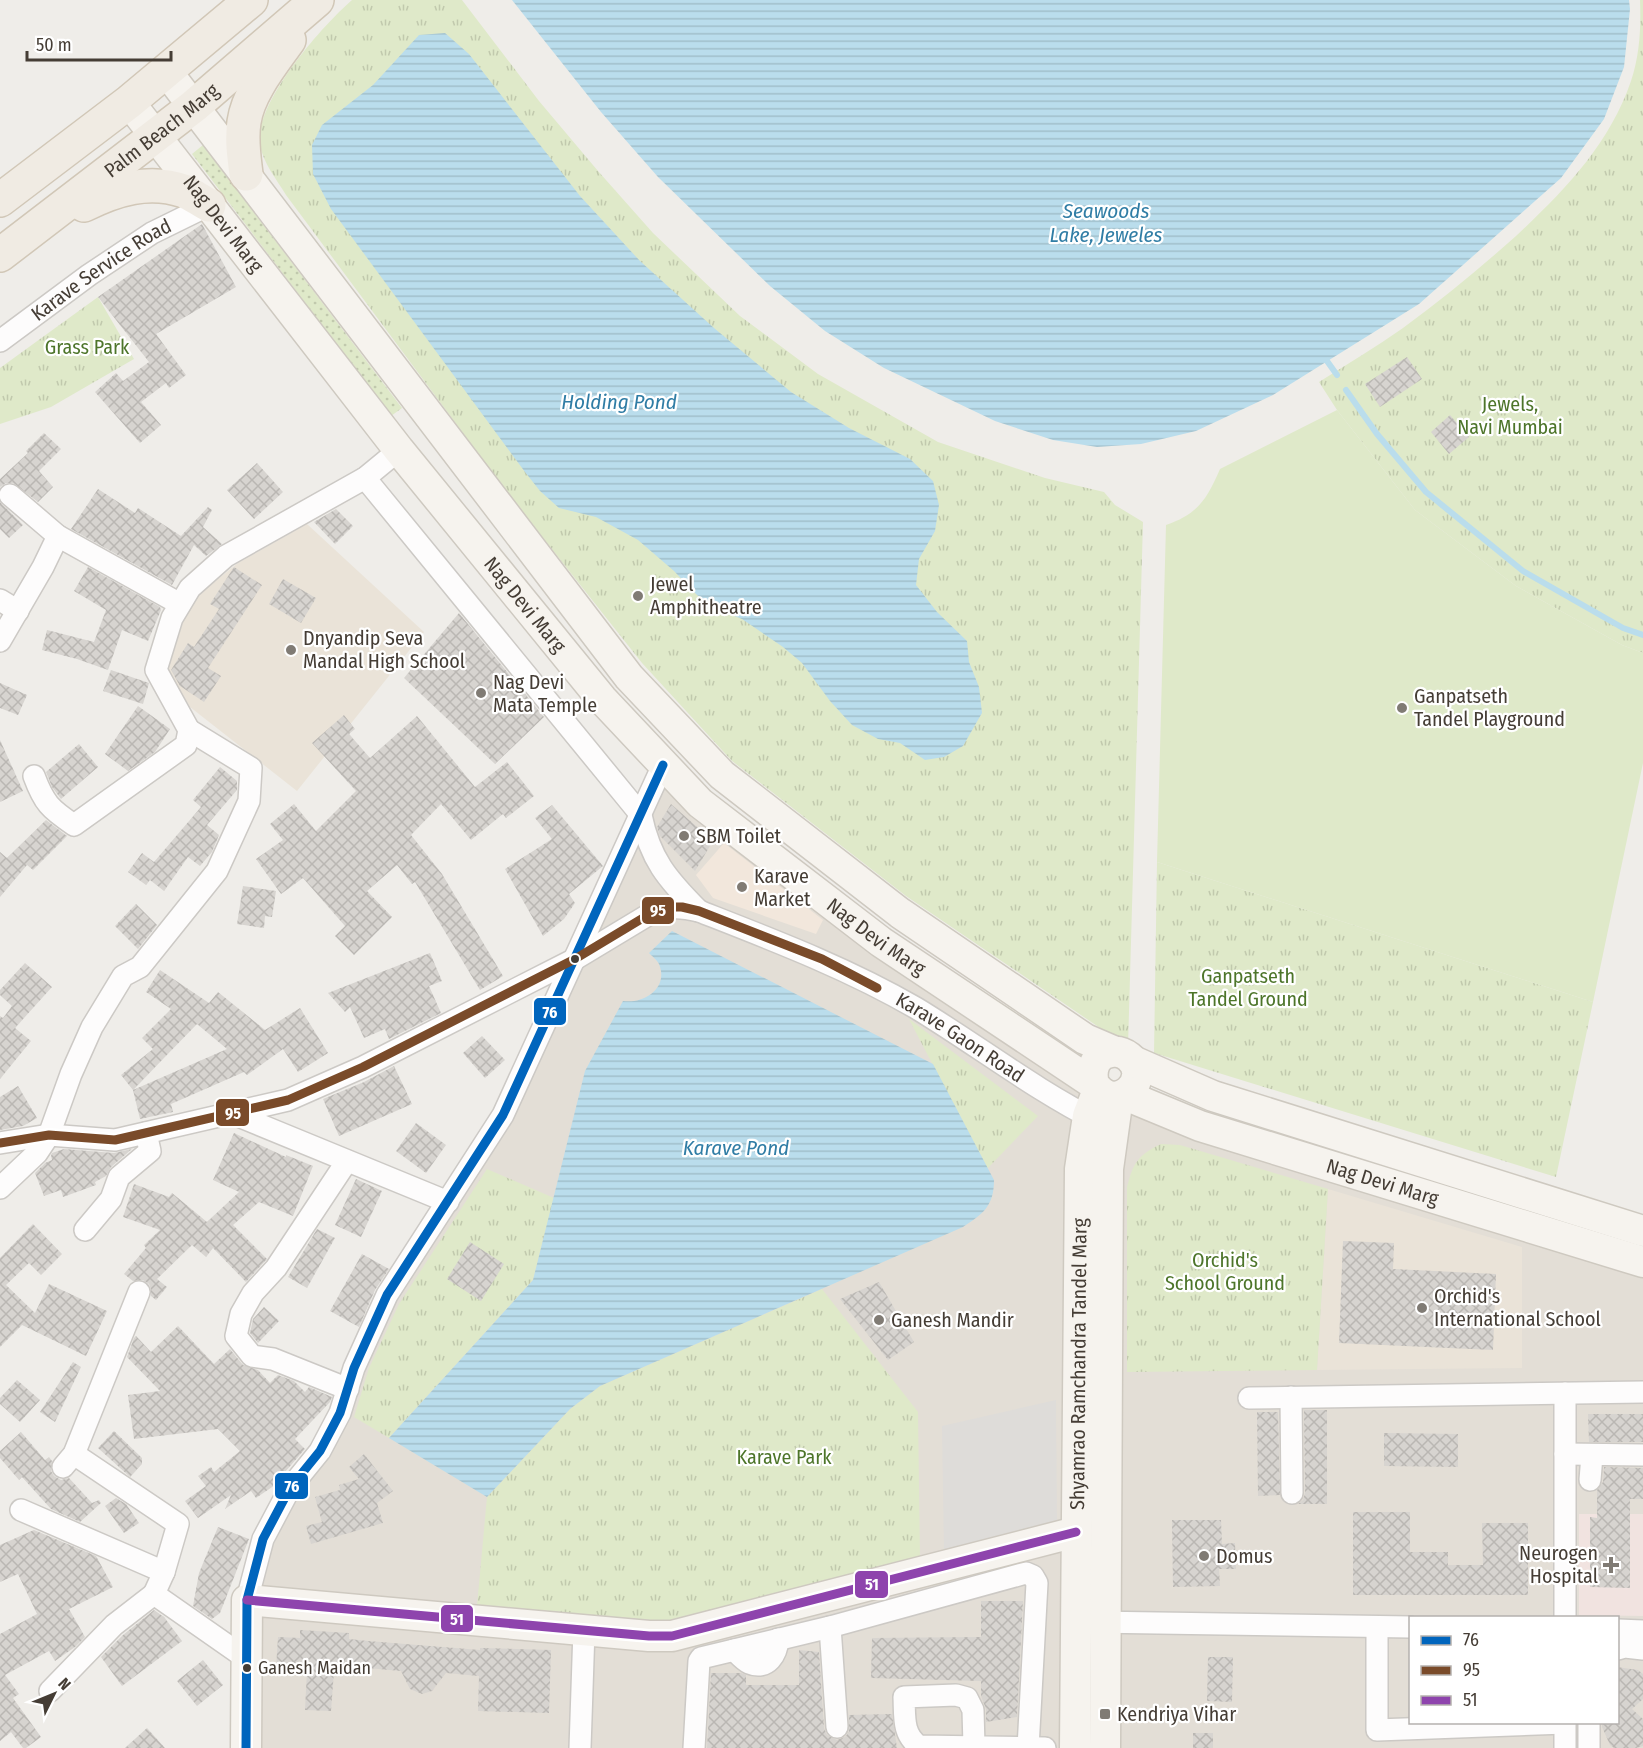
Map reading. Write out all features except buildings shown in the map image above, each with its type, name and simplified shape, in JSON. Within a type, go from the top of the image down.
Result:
[{"type":"main road","points":[[0,200],[167,72],[251,0]]},
{"type":"main road","points":[[246,174],[242,141],[244,120],[253,98],[267,71],[318,0]]},
{"type":"main road","name":"Palm Beach Marg","points":[[0,255],[194,106],[318,0]]},
{"type":"main road","name":"Nag Devi Marg","points":[[167,72],[629,677],[722,775],[900,913],[1084,1039],[1213,1096],[1643,1231]]},
{"type":"main road","name":"Nag Devi Marg","points":[[129,102],[392,442],[602,699],[700,802],[881,942],[1106,1102],[1200,1126],[1643,1262]]},
{"type":"main road","points":[[36,228],[118,190],[141,185],[185,192],[209,205]]},
{"type":"main road","points":[[392,442],[422,405]]},
{"type":"main road","points":[[1105,1053],[1123,1056],[1137,1076],[1131,1090],[1106,1102],[1092,1077],[1095,1063],[1105,1053]]},
{"type":"main road","name":"Shyamrao Ramchandra Tandel Marg","points":[[1075,1748],[1080,1169],[1106,1102]]},
{"type":"main road","name":"Shyamrao Ramchandra Tandel Marg","points":[[1105,1748],[1108,1169],[1106,1102]]},
{"type":"main road","points":[[246,1748],[247,1600],[650,1636],[672,1636],[1076,1532]]},
{"type":"street","name":"Karave Service Road","points":[[0,341],[89,275],[152,233],[209,205]]},
{"type":"street","points":[[0,1188],[37,1153],[50,1136],[71,1074],[92,1027],[123,976],[140,967],[217,871],[249,801],[250,768],[189,730],[156,670],[172,618],[190,588],[226,556],[364,478],[392,442]]},
{"type":"street","points":[[364,478],[641,815],[646,839],[657,863],[676,888],[699,911]]},
{"type":"street","points":[[10,495],[58,536],[180,604]]},
{"type":"street","points":[[0,641],[9,606],[58,536]]},
{"type":"street","points":[[34,776],[42,798],[56,813],[74,825],[186,745],[189,730]]},
{"type":"street","points":[[247,1600],[263,1539],[290,1488],[320,1451],[340,1413],[354,1368],[387,1295],[503,1115],[663,765]]},
{"type":"street","name":"Karave Gaon Road","points":[[0,1143],[50,1136],[115,1140],[288,1100],[363,1067],[575,959],[652,912],[674,907],[699,911],[822,959],[915,1008],[1106,1102]]},
{"type":"street","points":[[231,1113],[448,1202]]},
{"type":"street","points":[[85,1230],[111,1199],[119,1177],[150,1151],[146,1133]]},
{"type":"street","points":[[346,1161],[276,1269],[254,1293],[241,1314],[236,1336],[252,1356],[273,1359],[348,1389]]},
{"type":"street","points":[[50,1691],[114,1625],[154,1594],[164,1572],[178,1524],[69,1460],[139,1292]]},
{"type":"street","points":[[1249,1398],[1643,1392]]},
{"type":"street","points":[[1565,1393],[1565,1616]]},
{"type":"street","points":[[1291,1397],[1292,1493]]},
{"type":"street","points":[[1565,1454],[1643,1455]]},
{"type":"street","points":[[1590,1480],[1592,1455]]},
{"type":"street","points":[[21,1510],[164,1572]]},
{"type":"street","points":[[694,1748],[699,1661],[706,1656],[830,1627],[1026,1573],[1033,1576],[1037,1583],[1028,1748]]},
{"type":"street","points":[[154,1594],[247,1659]]},
{"type":"street","points":[[1076,1622],[1409,1627]]},
{"type":"street","points":[[830,1627],[837,1727]]},
{"type":"street","points":[[1377,1627],[1377,1730],[1538,1724]]},
{"type":"street","points":[[580,1748],[584,1630]]},
{"type":"street","points":[[1619,1630],[1643,1631]]},
{"type":"street","points":[[1619,1649],[1643,1649]]},
{"type":"street","points":[[1564,1748],[1565,1724]]},
{"type":"street","points":[[1588,1748],[1589,1724]]},
{"type":"street","points":[[974,1746],[1045,1748]]},
{"type":"shaded area","name":"Dnyandip Seva Mandal High School","points":[[307,524],[424,632],[297,791],[190,707],[167,669],[187,611],[198,595],[238,563]]},
{"type":"shaded area","points":[[663,765],[1094,1084],[1075,1748],[246,1748],[263,1539],[354,1368],[503,1115]]},
{"type":"shaded area","name":"Karave Market","points":[[724,843],[823,920],[816,934],[713,898],[696,875]]},
{"type":"shaded area","points":[[1118,1097],[1643,1262],[1643,1748],[1105,1748]]},
{"type":"shaded area","name":"Orchid's International School","points":[[1328,1189],[1522,1247],[1522,1368],[1317,1370]]},
{"type":"shaded area","points":[[1056,1400],[1057,1524],[944,1553],[942,1426]]},
{"type":"shaded area","name":"Neurogen Hospital","points":[[1579,1514],[1643,1514],[1643,1616],[1579,1615]]},
{"type":"green space","points":[[352,0],[462,0],[539,101],[598,171],[653,233],[740,316],[818,374],[938,442],[1045,478],[1104,492],[1115,505],[1143,522],[1128,1047],[906,896],[732,761],[642,663],[509,495],[286,195],[267,165],[260,145],[261,128],[267,109],[278,88],[308,46]]},
{"type":"green space","name":"Jewels, Navi Mumbai","points":[[1640,0],[1643,0],[1643,653],[1622,645],[1516,586],[1415,510],[1337,410],[1319,382],[1403,328],[1461,283],[1534,219],[1568,184],[1598,146],[1622,104],[1631,81],[1639,40]]},
{"type":"green space","points":[[203,145],[402,408],[391,416],[192,154]]},
{"type":"green space","name":"Grass Park","points":[[98,297],[134,359],[51,407],[0,424],[0,368]]},
{"type":"green space","name":"Ganpatseth Tandel Playground","points":[[1337,410],[1415,510],[1516,586],[1622,645],[1643,653],[1643,763],[1593,1002],[1157,862],[1166,525],[1186,516],[1200,504],[1211,489],[1220,469]]},
{"type":"green space","name":"Ganpatseth Tandel Ground","points":[[1157,862],[1593,1002],[1556,1177],[1154,1053]]},
{"type":"green space","points":[[909,1019],[1038,1116],[987,1169]]},
{"type":"green space","name":"Orchid's School Ground","points":[[1161,1144],[1180,1145],[1328,1189],[1317,1370],[1127,1372],[1127,1187],[1134,1166],[1142,1156]]},
{"type":"green space","points":[[487,1169],[554,1198],[533,1280],[389,1438],[354,1417],[369,1368],[399,1304]]},
{"type":"green space","name":"Karave Park","points":[[822,1289],[918,1412],[920,1559],[676,1622],[477,1606],[487,1497],[570,1409],[600,1386]]},
{"type":"water","name":"Seawoods Lake, Jeweles","points":[[512,0],[1629,0],[1630,9],[1624,67],[1604,119],[1561,178],[1419,304],[1273,395],[1196,431],[1141,444],[1097,447],[1053,440],[995,421],[884,368],[825,331],[770,286],[658,177],[601,112]]},
{"type":"water","name":"Holding Pond","points":[[445,33],[469,54],[580,196],[640,261],[714,328],[791,392],[849,428],[910,459],[933,481],[939,505],[935,531],[919,559],[916,585],[937,612],[967,641],[969,662],[979,687],[982,713],[963,746],[944,757],[925,760],[900,743],[878,739],[852,725],[830,701],[802,663],[783,647],[742,619],[722,611],[697,595],[674,571],[638,540],[596,517],[559,508],[540,491],[525,472],[331,209],[313,174],[312,145],[322,125],[373,85],[419,35]]},
{"type":"water","name":"Karave Pond","points":[[672,931],[933,1064],[994,1180],[992,1196],[982,1213],[963,1227],[600,1386],[570,1409],[487,1497],[389,1438],[533,1280],[585,1071],[623,1001],[639,1000],[653,993],[658,987],[661,973],[658,963],[649,953]]},
{"type":"waterway","points":[[1327,361],[1337,375]]},
{"type":"waterway","points":[[1346,390],[1377,434],[1426,492],[1523,571],[1623,628],[1643,635]]},
{"type":"transit line","name":"76","points":[[246,1748],[247,1600],[263,1539],[290,1488],[320,1451],[340,1413],[354,1368],[387,1295],[503,1115],[663,765]]},
{"type":"transit line","name":"95","points":[[0,1143],[49,1135],[115,1140],[288,1100],[363,1067],[575,959],[653,912],[666,907],[682,907],[699,911],[822,959],[877,988]]},
{"type":"transit line","name":"51","points":[[247,1600],[649,1636],[672,1636],[1076,1532]]},
{"type":"place","name":"Jewel Amphitheatre","points":[[638,596]]},
{"type":"place","name":"Dnyandip Seva Mandal High School","points":[[291,650]]},
{"type":"place","name":"Nag Devi Mata Temple","points":[[481,693]]},
{"type":"place","name":"Ganpatseth Tandel Playground","points":[[1402,708]]},
{"type":"place","name":"SBM Toilet","points":[[684,836]]},
{"type":"place","name":"Karave Market","points":[[742,887]]},
{"type":"place","name":"Orchid's International School","points":[[1422,1308]]},
{"type":"place","name":"Ganesh Mandir","points":[[879,1320]]},
{"type":"place","name":"Domus","points":[[1204,1556]]},
{"type":"place","name":"Neurogen Hospital","points":[[1611,1565]]},
{"type":"place","name":"Ganesh Maidan","points":[[247,1668]]},
{"type":"place","name":"Kendriya Vihar","points":[[1105,1714]]}]
